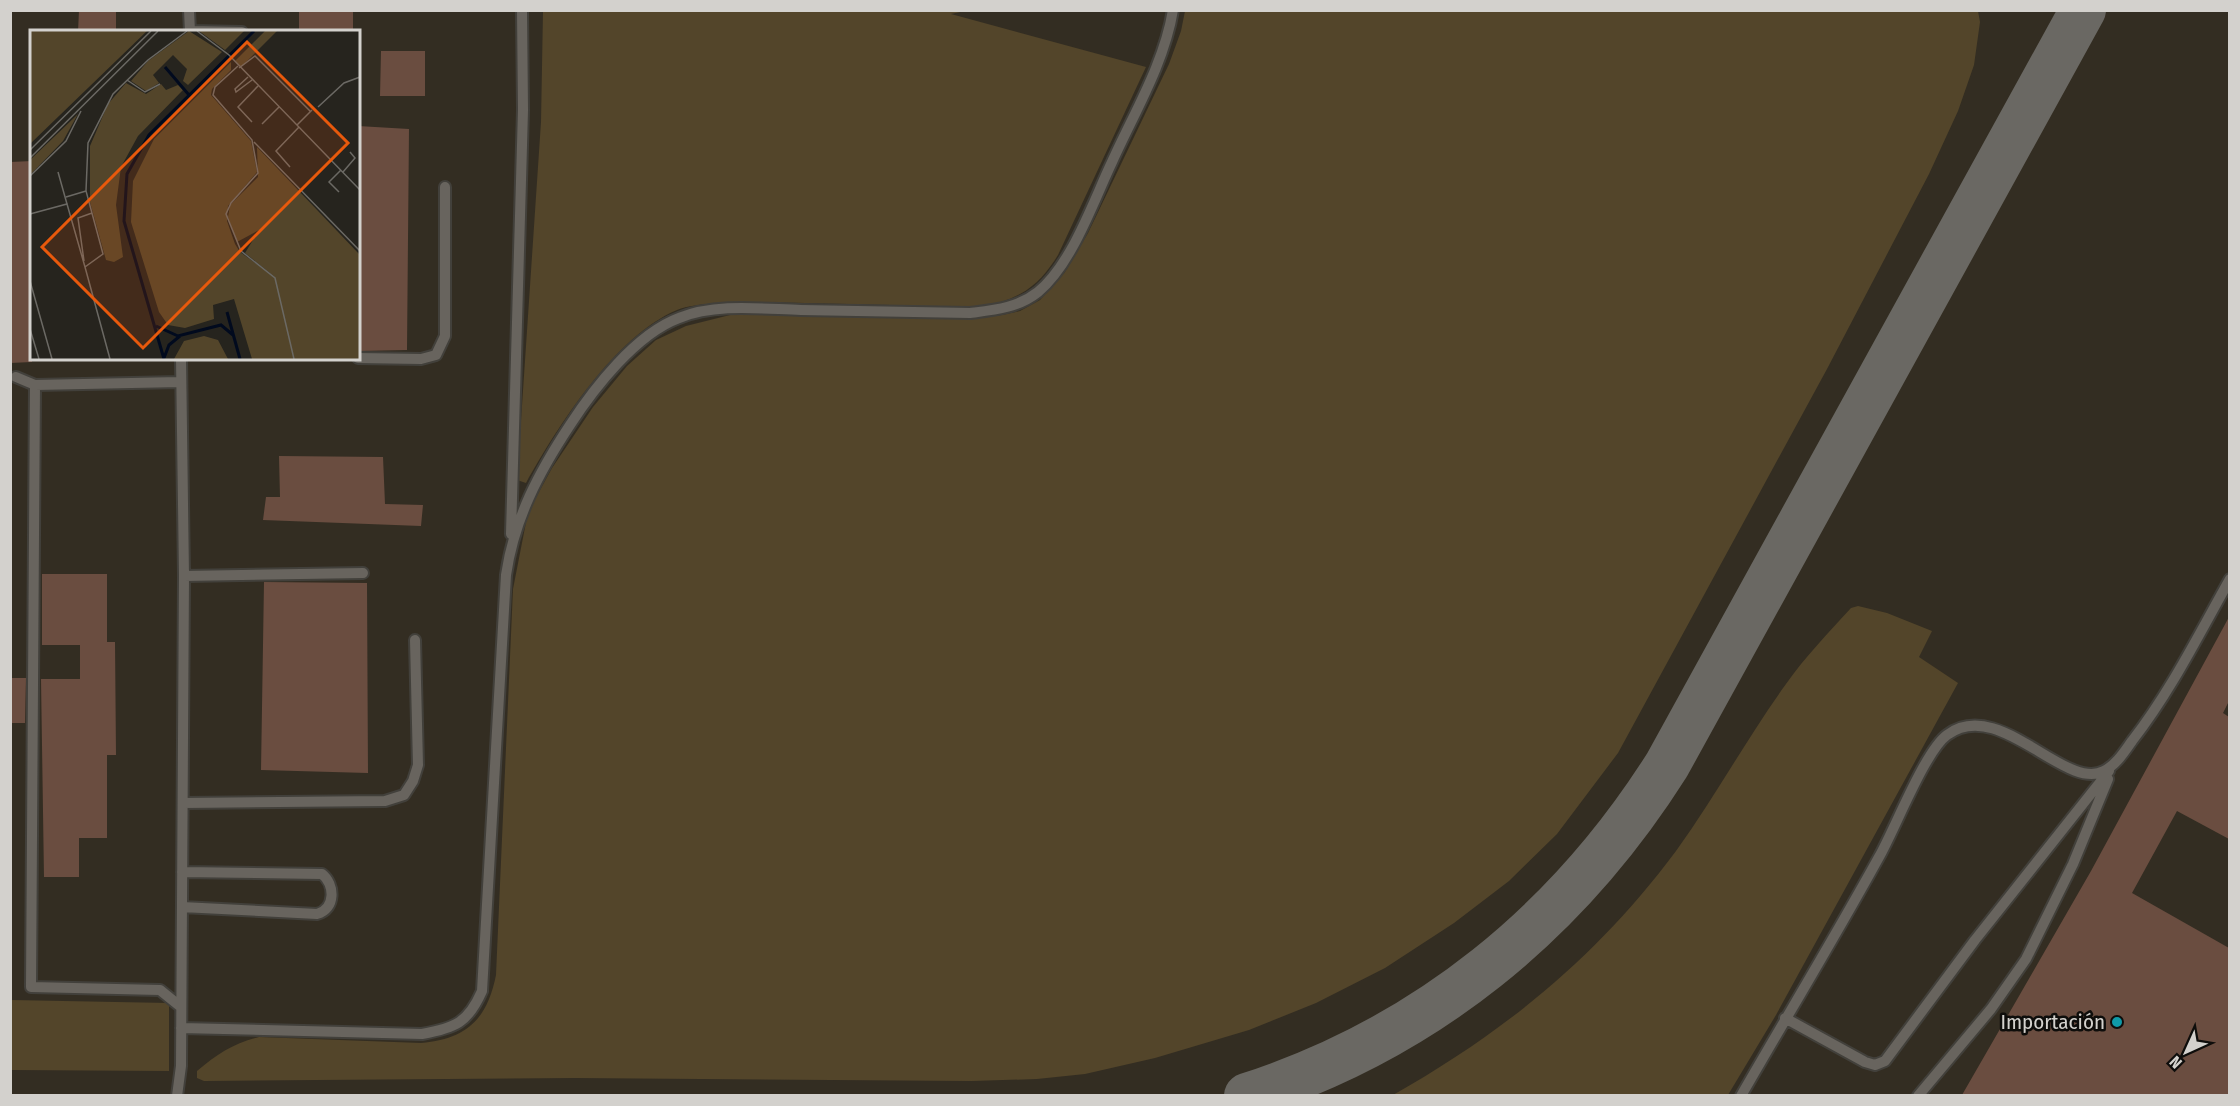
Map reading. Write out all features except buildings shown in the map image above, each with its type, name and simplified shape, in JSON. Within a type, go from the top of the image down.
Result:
[{"type":"lane","points":[[189,10],[190,30]]},
{"type":"lane","points":[[180,1028],[422,1034],[449,1029],[464,1020],[482,991],[506,575],[511,543],[523,110],[522,10]]},
{"type":"lane","points":[[511,543],[532,491],[554,448],[576,415],[632,350],[654,330],[680,317],[739,308],[970,314],[1006,308],[1038,292],[1053,276],[1073,244],[1155,69],[1170,32],[1173,10]]},
{"type":"lane","points":[[360,358],[421,359],[436,355],[445,336],[445,187]]},
{"type":"lane","points":[[177,1095],[181,1066],[183,803],[184,576],[181,360]]},
{"type":"lane","points":[[16,377],[35,386],[180,382]]},
{"type":"lane","points":[[35,386],[31,987],[160,990],[181,1007]]},
{"type":"lane","points":[[184,576],[363,573]]},
{"type":"lane","points":[[1785,1018],[1865,1062],[1875,1065],[1885,1062],[1975,940],[2157,708],[2229,579]]},
{"type":"lane","points":[[183,803],[385,801],[404,795],[413,781],[418,765],[415,640]]},
{"type":"lane","points":[[1741,1095],[1881,855],[1930,756],[1946,735],[1965,724],[1985,725],[2009,734],[2060,763],[2089,774],[2102,773],[2114,765]]},
{"type":"lane","points":[[1918,1095],[1991,1009],[2026,959],[2073,864],[2114,765]]},
{"type":"lane","points":[[182,872],[322,874],[329,879],[332,888],[331,902],[317,914],[182,907]]},
{"type":"shaded area","points":[[10,11],[2229,11],[2229,1095],[11,1095]]},
{"type":"shaded area","points":[[543,11],[965,11],[951,14],[1146,67],[1058,255],[1042,277],[1032,286],[1005,301],[973,307],[743,302],[707,304],[677,310],[654,323],[610,361],[571,410],[526,483],[517,480],[541,122]]},
{"type":"shaded area","points":[[1185,11],[1978,11],[1980,22],[1974,65],[1958,111],[1929,174],[1827,369],[1618,753],[1557,834],[1509,881],[1454,923],[1385,968],[1316,1003],[1249,1030],[1155,1058],[1085,1074],[1037,1079],[972,1081],[575,1078],[204,1081],[197,1078],[197,1071],[219,1054],[242,1042],[259,1037],[421,1043],[437,1041],[462,1032],[472,1024],[487,1004],[496,975],[513,589],[528,512],[552,468],[593,407],[627,366],[656,340],[686,326],[738,313],[962,319],[1020,311],[1040,300],[1065,272],[1088,233],[1169,64],[1181,31]]},
{"type":"shaded area","points":[[1858,606],[1887,613],[1932,631],[1919,657],[1958,683],[1776,1015],[1728,1095],[1393,1095],[1474,1045],[1512,1017],[1548,988],[1615,924],[1676,851],[1793,674],[1851,608]]},
{"type":"shaded area","points":[[11,1000],[169,1003],[169,1071],[11,1070]]},
{"type":"taxiway","points":[[1247,1096],[1312,1072],[1374,1042],[1432,1007],[1487,968],[1537,924],[1584,875],[1628,822],[1667,765],[2083,10]]},
{"type":"place","name":"Importación","points":[[2117,1022]]}]
